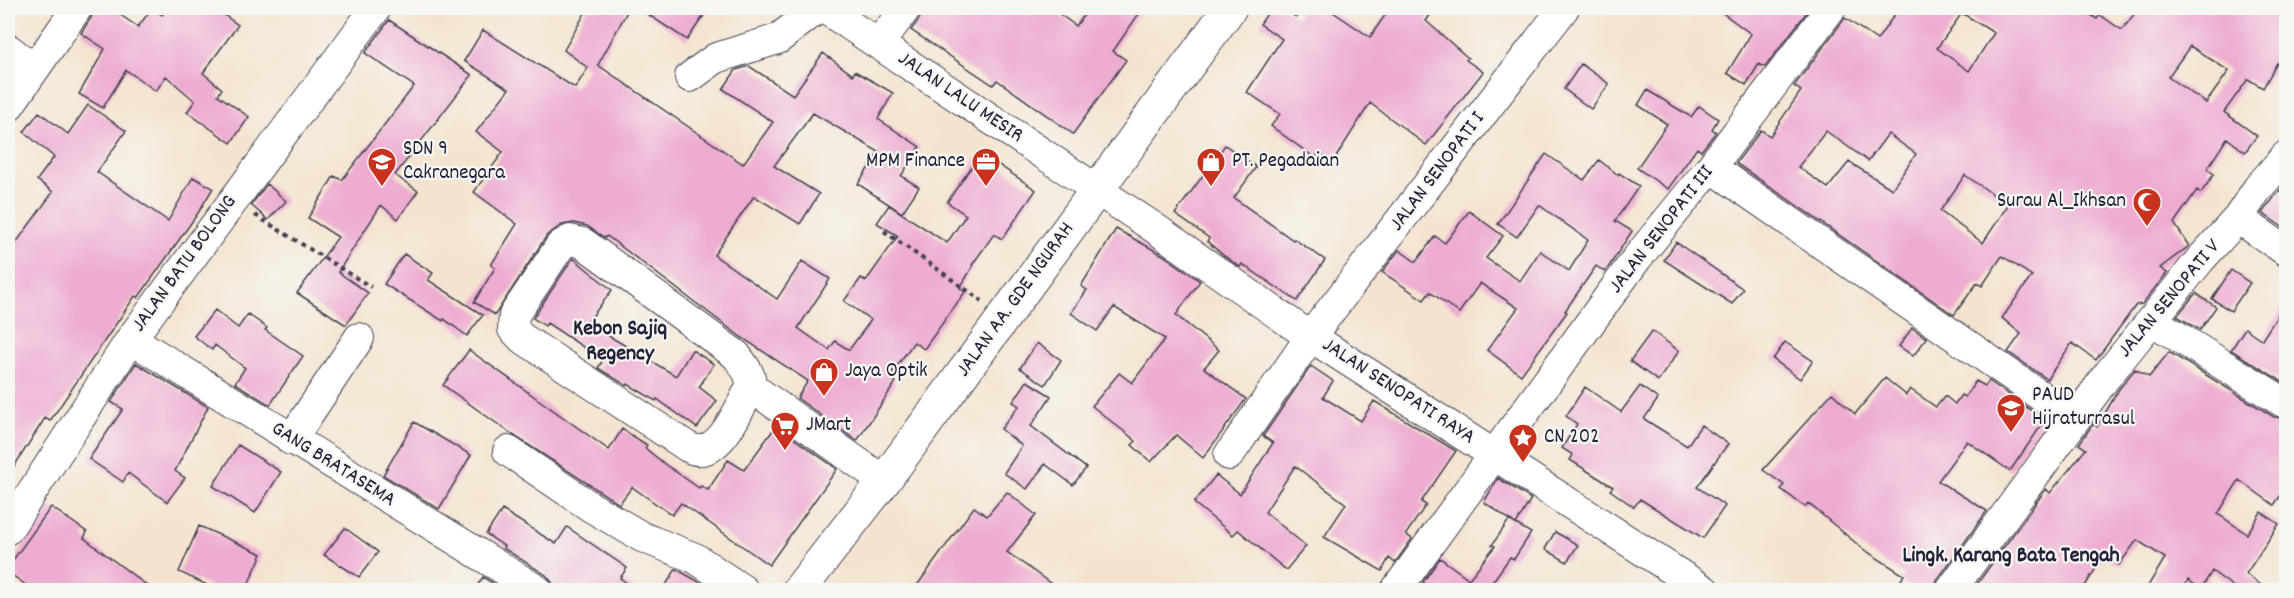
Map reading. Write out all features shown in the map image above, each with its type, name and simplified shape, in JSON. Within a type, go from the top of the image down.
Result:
[{"type":"main road","name":"JALAN AA. GDE NGURAH","points":[[800,591],[1005,318],[1096,189],[1230,8]]},
{"type":"street","name":"JALAN BATU BOLONG","points":[[8,529],[131,339],[231,200],[376,8]]},
{"type":"street","points":[[690,76],[716,58],[778,39],[818,8]]},
{"type":"street","name":"JALAN LALU MESIR","points":[[824,8],[1096,189]]},
{"type":"street","points":[[879,43],[906,8]]},
{"type":"street","name":"JALAN SENOPATI I","points":[[1230,454],[1311,336],[1564,8]]},
{"type":"street","name":"JALAN SENOPATI III","points":[[1396,591],[1637,258],[1711,167],[1831,8]]},
{"type":"street","points":[[8,107],[72,14]]},
{"type":"street","points":[[8,49],[34,69]]},
{"type":"street","name":"JALAN SENOPATI V","points":[[1951,591],[2074,419],[2151,320],[2238,218],[2258,188],[2286,156]]},
{"type":"street","points":[[1711,167],[2074,419]]},
{"type":"street","name":"JALAN SENOPATI RAYA","points":[[1096,189],[1311,336],[1704,591]]},
{"type":"street","points":[[2238,218],[2286,251]]},
{"type":"street","points":[[570,240],[576,241],[736,355],[752,379],[751,387],[720,440],[711,449],[693,450],[522,338],[513,328],[514,315],[561,245],[570,240]]},
{"type":"street","points":[[2151,320],[2283,402]]},
{"type":"street","points":[[291,440],[359,338]]},
{"type":"street","name":"GANG BRATASEMA","points":[[131,339],[537,591]]},
{"type":"street","points":[[751,387],[884,481]]},
{"type":"street","points":[[508,451],[591,507],[642,537],[694,558],[743,591]]},
{"type":"path","points":[[231,200],[371,287]]},
{"type":"path","points":[[884,231],[1005,318]]},
{"type":"building","points":[[94,8],[110,8],[138,27],[152,8],[162,15],[166,8],[214,8],[238,25],[203,73],[222,89],[218,95],[249,117],[231,143],[187,112],[195,101],[166,76],[156,91],[126,70],[103,108],[79,94],[105,49],[81,33],[91,18]]},
{"type":"building","points":[[588,8],[629,8],[598,65],[743,164],[773,122],[723,89],[736,70],[749,66],[793,95],[823,53],[853,75],[855,71],[893,93],[878,119],[920,147],[901,176],[919,187],[902,213],[858,184],[879,152],[813,113],[774,166],[819,194],[800,224],[754,196],[714,255],[777,299],[802,261],[830,279],[798,328],[829,350],[835,341],[849,350],[871,320],[844,301],[861,278],[866,281],[898,236],[877,223],[889,205],[947,243],[966,215],[947,202],[981,153],[1036,190],[1002,239],[994,234],[972,265],[960,288],[965,292],[924,349],[914,342],[889,377],[896,382],[857,441],[797,398],[808,381],[741,337],[607,236],[605,238],[587,226],[574,223],[562,225],[547,235],[495,315],[474,302],[495,268],[491,265],[517,224],[474,192],[503,152],[476,132],[509,89],[464,61],[483,30],[575,88],[588,68],[564,50]]},
{"type":"building","points":[[638,8],[709,8],[687,40]]},
{"type":"building","points":[[923,8],[1051,8],[1076,26],[1089,8],[1143,8],[1113,51],[1126,60],[1073,134],[997,80],[993,85],[911,30],[920,18]]},
{"type":"building","points":[[1271,8],[1282,8],[1296,17],[1304,8],[1327,8],[1370,37],[1390,8],[1435,8],[1426,21],[1468,58],[1466,60],[1483,72],[1426,145],[1370,103],[1333,162],[1319,153],[1315,158],[1271,126],[1280,114],[1247,92],[1282,39],[1260,24]]},
{"type":"building","points":[[1716,8],[1810,8],[1765,67],[1759,64],[1746,85],[1727,73],[1751,34]]},
{"type":"building","points":[[1899,8],[2080,8],[2097,19],[2100,15],[2122,30],[2139,8],[2286,8],[2286,70],[2277,63],[2263,88],[2248,79],[2224,112],[2257,136],[2245,152],[2227,138],[2207,169],[2214,174],[2201,193],[2197,190],[2174,223],[2189,246],[2160,268],[2167,273],[2142,304],[2136,305],[2096,360],[2072,343],[2047,379],[2008,352],[2021,334],[2002,318],[2032,276],[2002,256],[1982,286],[1977,283],[1954,315],[1736,163],[1761,130],[1770,136],[1801,91],[1794,86],[1845,18],[1877,40]],"holes":[[[1962,13],[1994,33],[1969,71],[1937,48]],[[2190,46],[2229,71],[2206,103],[2168,77]],[[1826,131],[1868,161],[1888,134],[1916,154],[1892,189],[1849,162],[1828,188],[1798,167]],[[1965,175],[2008,205],[1983,243],[1940,211]]]},
{"type":"building","points":[[389,20],[472,75],[395,175],[418,191],[398,219],[381,205],[338,272],[368,293],[346,325],[297,293],[338,237],[308,218],[334,176],[342,180],[414,86],[365,53]]},
{"type":"building","points":[[1581,64],[1609,84],[1591,109],[1564,89]]},
{"type":"building","points":[[1647,90],[1691,117],[1699,106],[1718,119],[1712,129],[1716,132],[1701,151],[1697,148],[1668,189],[1637,168],[1667,124],[1638,105]]},
{"type":"building","points":[[88,105],[126,131],[97,172],[168,221],[193,177],[213,188],[198,213],[138,298],[135,296],[50,421],[45,418],[8,476],[8,254],[53,192],[37,180],[54,157],[24,132],[39,112],[68,134]]},
{"type":"building","points":[[1225,145],[1256,167],[1234,198],[1325,260],[1297,301],[1242,264],[1240,267],[1223,255],[1207,241],[1209,238],[1175,214]]},
{"type":"building","points":[[1546,154],[1584,180],[1599,160],[1618,175],[1619,173],[1639,186],[1615,221],[1632,231],[1605,272],[1596,266],[1565,311],[1567,312],[1521,375],[1487,350],[1518,308],[1480,283],[1459,313],[1430,292],[1424,300],[1382,272],[1399,250],[1416,262],[1435,236],[1445,243],[1469,211],[1503,236],[1486,258],[1520,281],[1540,251],[1569,271],[1588,240],[1539,205],[1517,237],[1498,224]]},
{"type":"building","points":[[2286,182],[2286,225],[2284,228],[2262,213]]},
{"type":"building","points":[[267,184],[286,201],[268,220],[251,205]]},
{"type":"building","points":[[1116,229],[1163,255],[1200,281],[1176,315],[1219,350],[1204,368],[1246,399],[1203,458],[1176,435],[1151,462],[1132,445],[1136,441],[1092,406],[1119,373],[1132,383],[1165,339],[1114,307],[1097,331],[1071,313],[1087,290],[1081,286]]},
{"type":"building","points":[[1676,242],[1743,289],[1732,304],[1664,260]]},
{"type":"building","points":[[404,254],[433,273],[428,280],[483,315],[467,336],[444,319],[443,321],[384,284]]},
{"type":"building","points":[[573,258],[612,290],[587,323],[676,376],[692,350],[714,364],[699,387],[717,401],[697,428],[657,399],[656,401],[628,384],[627,386],[598,368],[603,360],[547,323],[545,326],[533,318]]},
{"type":"building","points":[[2231,270],[2250,283],[2231,311],[2212,299]]},
{"type":"building","points":[[2196,293],[2216,307],[2200,330],[2177,316]]},
{"type":"building","points":[[2286,302],[2286,384],[2231,350],[2245,328],[2262,340]]},
{"type":"building","points":[[215,310],[238,328],[248,314],[267,328],[265,330],[303,356],[270,405],[235,383],[245,368],[215,345],[212,350],[194,336]]},
{"type":"building","points":[[1912,328],[1927,338],[1913,356],[1899,346]]},
{"type":"building","points":[[1652,331],[1679,351],[1658,381],[1630,361]]},
{"type":"building","points":[[1785,342],[1813,361],[1800,379],[1773,359]]},
{"type":"building","points":[[1037,343],[1061,360],[1045,385],[1020,368]]},
{"type":"building","points":[[469,350],[609,450],[622,429],[647,445],[645,448],[699,488],[701,486],[708,490],[728,460],[744,470],[776,426],[837,469],[769,565],[681,503],[672,515],[632,487],[619,504],[513,435],[443,385]]},
{"type":"building","points":[[2169,352],[2274,417],[2286,418],[2286,488],[2274,505],[2239,480],[2218,514],[2247,534],[2261,512],[2279,524],[2246,574],[2269,591],[2239,591],[2212,571],[2201,589],[2188,580],[2182,591],[2145,591],[2165,558],[2137,540],[2119,565],[2104,555],[2082,591],[1972,591],[2046,489],[2050,493],[2086,449],[2079,444],[2093,424],[2097,427],[2119,389],[2135,369],[2149,377]]},
{"type":"building","points":[[136,363],[208,407],[175,471],[185,478],[167,502],[128,473],[123,482],[89,459],[123,409],[111,402]]},
{"type":"building","points":[[1311,366],[1333,381],[1323,397],[1361,421],[1374,401],[1456,451],[1421,502],[1426,505],[1406,534],[1412,539],[1395,563],[1389,558],[1382,571],[1324,537],[1346,504],[1295,466],[1265,512],[1306,546],[1286,570],[1238,530],[1233,535],[1194,503],[1216,475],[1240,494],[1273,443],[1263,436]]},
{"type":"building","points":[[1885,378],[1906,395],[1910,389],[1936,407],[1945,396],[1955,404],[1961,395],[1965,397],[1976,381],[1985,386],[1989,381],[2045,420],[2010,471],[1967,441],[1938,481],[1987,511],[1937,580],[1934,591],[1916,591],[1901,580],[1904,575],[1863,549],[1808,503],[1805,507],[1781,489],[1784,485],[1763,470],[1832,393],[1855,414]]},
{"type":"building","points":[[1027,381],[1051,396],[1031,426],[1086,468],[1073,485],[1045,464],[1027,489],[1004,473],[1022,446],[1001,429],[1019,406],[1013,402]]},
{"type":"building","points":[[1640,386],[1658,399],[1644,419],[1687,446],[1701,425],[1728,444],[1697,487],[1725,506],[1703,538],[1640,499],[1634,507],[1610,490],[1613,487],[1570,460],[1573,455],[1562,448],[1577,424],[1566,416],[1585,387],[1621,412]]},
{"type":"building","points":[[414,422],[471,455],[439,509],[383,475]]},
{"type":"building","points":[[238,445],[281,472],[255,513],[213,486]]},
{"type":"building","points":[[1498,478],[1531,499],[1516,524],[1484,502]]},
{"type":"building","points":[[1007,492],[1036,515],[1007,552],[1061,591],[913,591],[974,507],[987,516]]},
{"type":"building","points":[[51,507],[87,532],[84,538],[154,591],[34,591],[8,572],[8,567]]},
{"type":"building","points":[[502,510],[556,544],[567,527],[627,568],[620,578],[638,591],[554,591],[552,582],[546,575],[503,548],[504,546],[486,534]]},
{"type":"building","points":[[1509,520],[1531,533],[1514,559],[1510,557],[1486,591],[1434,591],[1423,582],[1440,558],[1469,579],[1495,546],[1492,545]]},
{"type":"building","points":[[199,526],[262,554],[245,591],[220,591],[179,572]]},
{"type":"building","points":[[345,528],[378,552],[359,577],[324,555]]},
{"type":"building","points":[[1555,532],[1578,545],[1567,562],[1545,549]]},
{"type":"building","points":[[676,569],[703,584],[699,591],[662,591]]},
{"type":"building","points":[[483,577],[505,591],[474,591]]},
{"type":"place","name":"SDN 9 Cakranegara","points":[[382,188]]},
{"type":"place","name":"MPM Finance","points":[[986,188]]},
{"type":"place","name":"PT. Pegadaian","points":[[1211,188]]},
{"type":"place","name":"Surau Al_Ikhsan","points":[[2147,228]]},
{"type":"place","name":"Jaya Optik","points":[[824,398]]},
{"type":"place","name":"PAUD Hijraturrasul","points":[[2011,434]]},
{"type":"place","name":"JMart","points":[[785,452]]},
{"type":"place","name":"CN 202","points":[[1523,464]]},
{"type":"district","name":"Kebon Sajiq Regency","points":[[620,342]]},
{"type":"district","name":"Lingk. Karang Bata Tengah","points":[[2011,556]]}]
